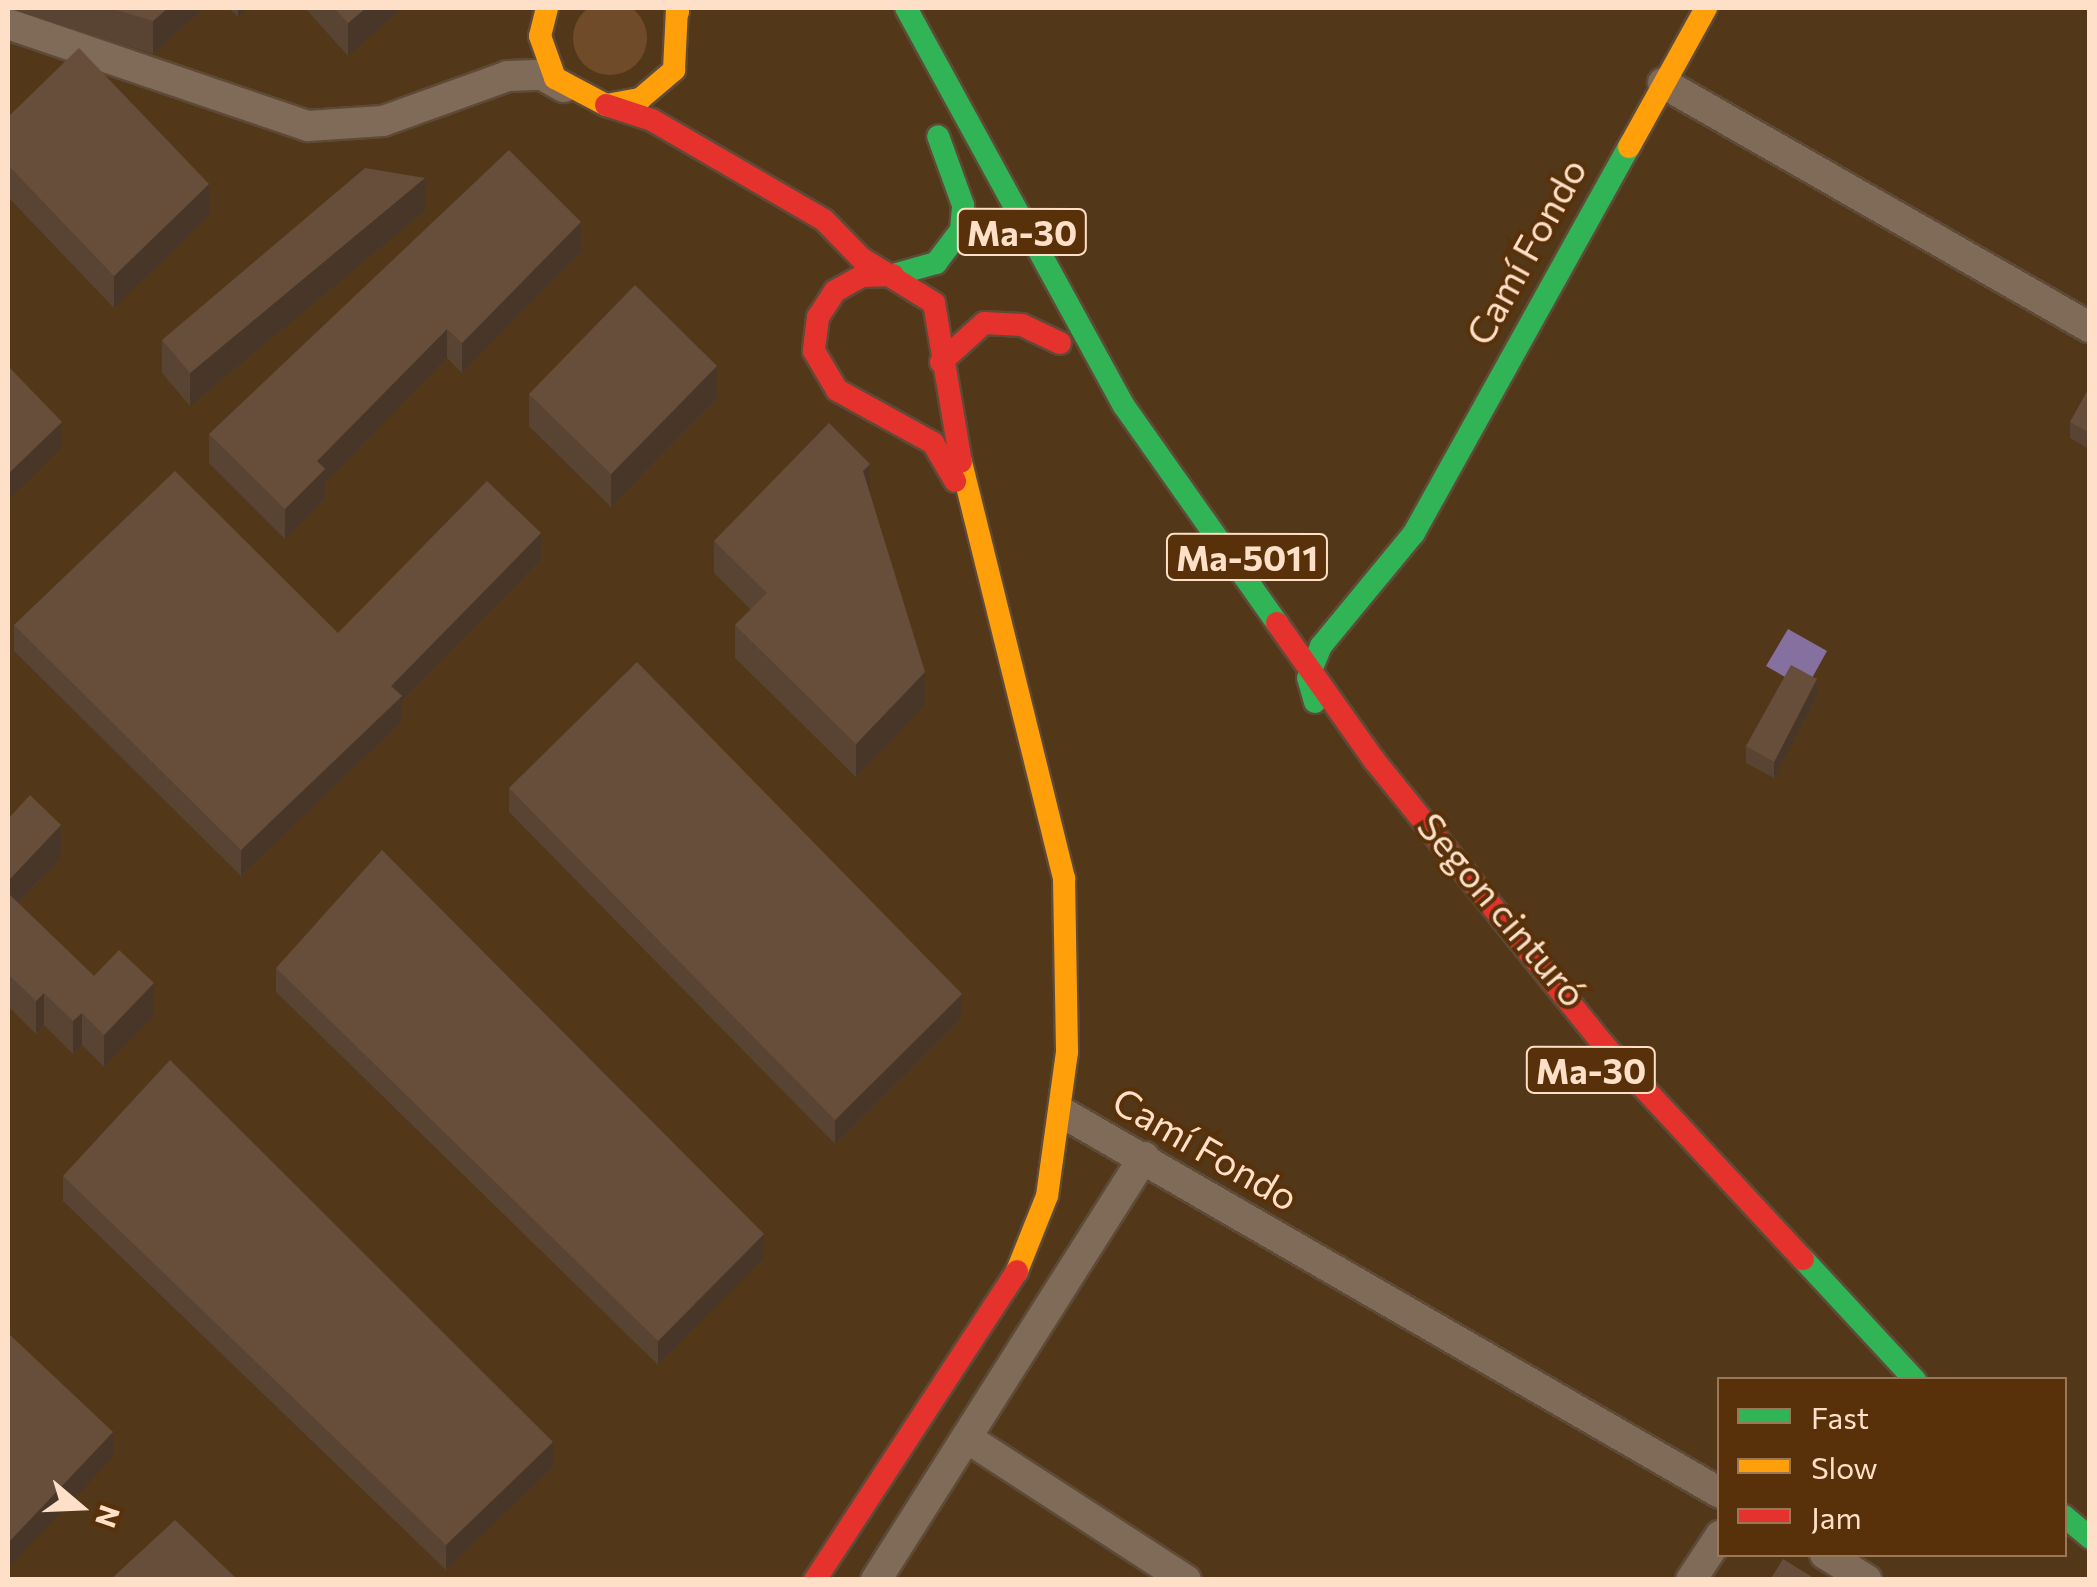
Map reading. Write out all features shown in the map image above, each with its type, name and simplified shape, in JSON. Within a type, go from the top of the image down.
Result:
[{"type":"main road","name":"Ma-30","points":[[906,8],[1023,234],[1156,452]]},
{"type":"main road","name":"Camí Fondo","points":[[1366,614],[1706,8]]},
{"type":"main road","points":[[678,9],[683,106],[717,160]]},
{"type":"main road","points":[[544,16],[545,58],[564,87],[652,120],[784,204],[824,220],[861,258],[893,274],[940,311],[941,362],[970,508],[1058,838],[1070,953],[1064,1113]]},
{"type":"main road","points":[[606,105],[658,88],[681,47]]},
{"type":"main road","name":"Ma-30","points":[[893,274],[936,262],[961,230],[963,205],[930,119],[1060,343],[1196,555]]},
{"type":"main road","points":[[784,204],[826,263],[814,351],[829,382],[933,444],[970,508]]},
{"type":"main road","points":[[822,307],[850,279],[893,274]]},
{"type":"main road","points":[[857,401],[916,394],[941,362],[984,323],[1022,325],[1060,343]]},
{"type":"main road","name":"Ma-5011","points":[[1156,452],[1212,509],[1275,597],[1308,613],[1366,614]]},
{"type":"main road","name":"Segon cinturó","points":[[1156,452],[1374,760],[1602,1043],[1912,1377]]},
{"type":"main road","points":[[1140,472],[1287,662],[1310,670],[1345,662]]},
{"type":"main road","name":"Ma-5011","points":[[1310,670],[1366,614]]},
{"type":"main road","points":[[1310,670],[1313,699],[1582,1060]]},
{"type":"main road","points":[[1282,681],[1315,728]]},
{"type":"main road","points":[[1356,692],[1374,760]]},
{"type":"main road","name":"Segon cinturó","points":[[1559,1033],[1766,1254],[1899,1377]]},
{"type":"main road","name":"Camí Fondo","points":[[814,1580],[1015,1277],[1048,1196],[1064,1113]]},
{"type":"main road","points":[[2067,1519],[2090,1538]]},
{"type":"street","points":[[438,99],[520,53],[544,16]]},
{"type":"street","points":[[8,24],[308,126],[383,121],[438,99],[523,74],[564,87]]},
{"type":"street","points":[[1664,83],[2090,328]]},
{"type":"street","name":"Camí Fondo","points":[[1064,1113],[1717,1491]]},
{"type":"street","points":[[876,1580],[1144,1157]]},
{"type":"street","points":[[968,1438],[1186,1580]]},
{"type":"street","points":[[1692,1580],[1717,1541]]},
{"type":"street","points":[[1829,1557],[1867,1580]]},
{"type":"shaded area","points":[[610,1],[636,12],[647,38],[636,64],[610,75],[584,64],[573,38],[584,12]]},
{"type":"shaded area","points":[[1788,629],[1827,651],[1806,689],[1766,666]]},
{"type":"building","points":[[110,8],[168,8],[153,21]]},
{"type":"building","points":[[334,8],[366,8],[348,23]]},
{"type":"building","points":[[79,48],[209,184],[114,276],[8,165],[8,117]]},
{"type":"building","points":[[509,150],[581,222],[462,343],[447,329],[317,461],[325,469],[285,509],[209,434]]},
{"type":"building","points":[[365,168],[425,178],[190,373],[162,340]]},
{"type":"building","points":[[635,285],[717,366],[611,474],[529,394]]},
{"type":"building","points":[[8,366],[62,422],[8,474]]},
{"type":"building","points":[[2090,388],[2090,433],[2070,422]]},
{"type":"building","points":[[829,423],[870,464],[863,471],[925,672],[856,744],[735,625],[767,593],[714,541]]},
{"type":"building","points":[[175,471],[338,633],[487,481],[541,533],[391,686],[402,696],[241,850],[14,625]]},
{"type":"building","points":[[637,662],[962,994],[835,1120],[509,788]]},
{"type":"building","points":[[1791,665],[1817,679],[1774,762],[1746,746]]},
{"type":"building","points":[[30,795],[61,825],[8,881],[8,819]]},
{"type":"building","points":[[382,850],[764,1234],[658,1341],[276,968]]},
{"type":"building","points":[[8,893],[94,976],[119,950],[154,983],[104,1035],[82,1013],[73,1021],[44,993],[36,1001],[8,974]]},
{"type":"building","points":[[170,1060],[553,1442],[446,1545],[63,1176]]},
{"type":"building","points":[[8,1333],[113,1432],[8,1543]]},
{"type":"building","points":[[175,1520],[238,1580],[110,1580]]},
{"type":"building","points":[[1783,1559],[1817,1580],[1770,1580]]},
{"type":"traffic: fast","points":[[906,8],[1124,406],[1277,623]]},
{"type":"traffic: fast","points":[[893,275],[936,263],[961,230],[963,205],[938,136]]},
{"type":"traffic: fast","points":[[1414,533],[1629,147]]},
{"type":"traffic: fast","points":[[1315,702],[1308,678],[1321,646],[1414,533]]},
{"type":"traffic: fast","points":[[1803,1259],[1912,1377]]},
{"type":"traffic: fast","points":[[2067,1519],[2090,1538]]},
{"type":"traffic: slow","points":[[547,8],[540,36],[555,78],[606,105],[640,99],[674,70],[677,8]]},
{"type":"traffic: slow","points":[[1629,147],[1706,8]]},
{"type":"traffic: slow","points":[[961,462],[1064,878],[1067,1052],[1047,1196],[1017,1271]]},
{"type":"traffic: jam","points":[[606,105],[652,120],[824,220],[861,258],[934,303],[961,462]]},
{"type":"traffic: jam","points":[[893,275],[862,276],[835,291],[818,317],[814,351],[837,390],[933,443],[955,481]]},
{"type":"traffic: jam","points":[[941,362],[984,323],[1022,325],[1060,343]]},
{"type":"traffic: jam","points":[[1277,623],[1374,760],[1602,1043],[1803,1259]]},
{"type":"traffic: jam","points":[[815,1580],[1017,1271]]}]
